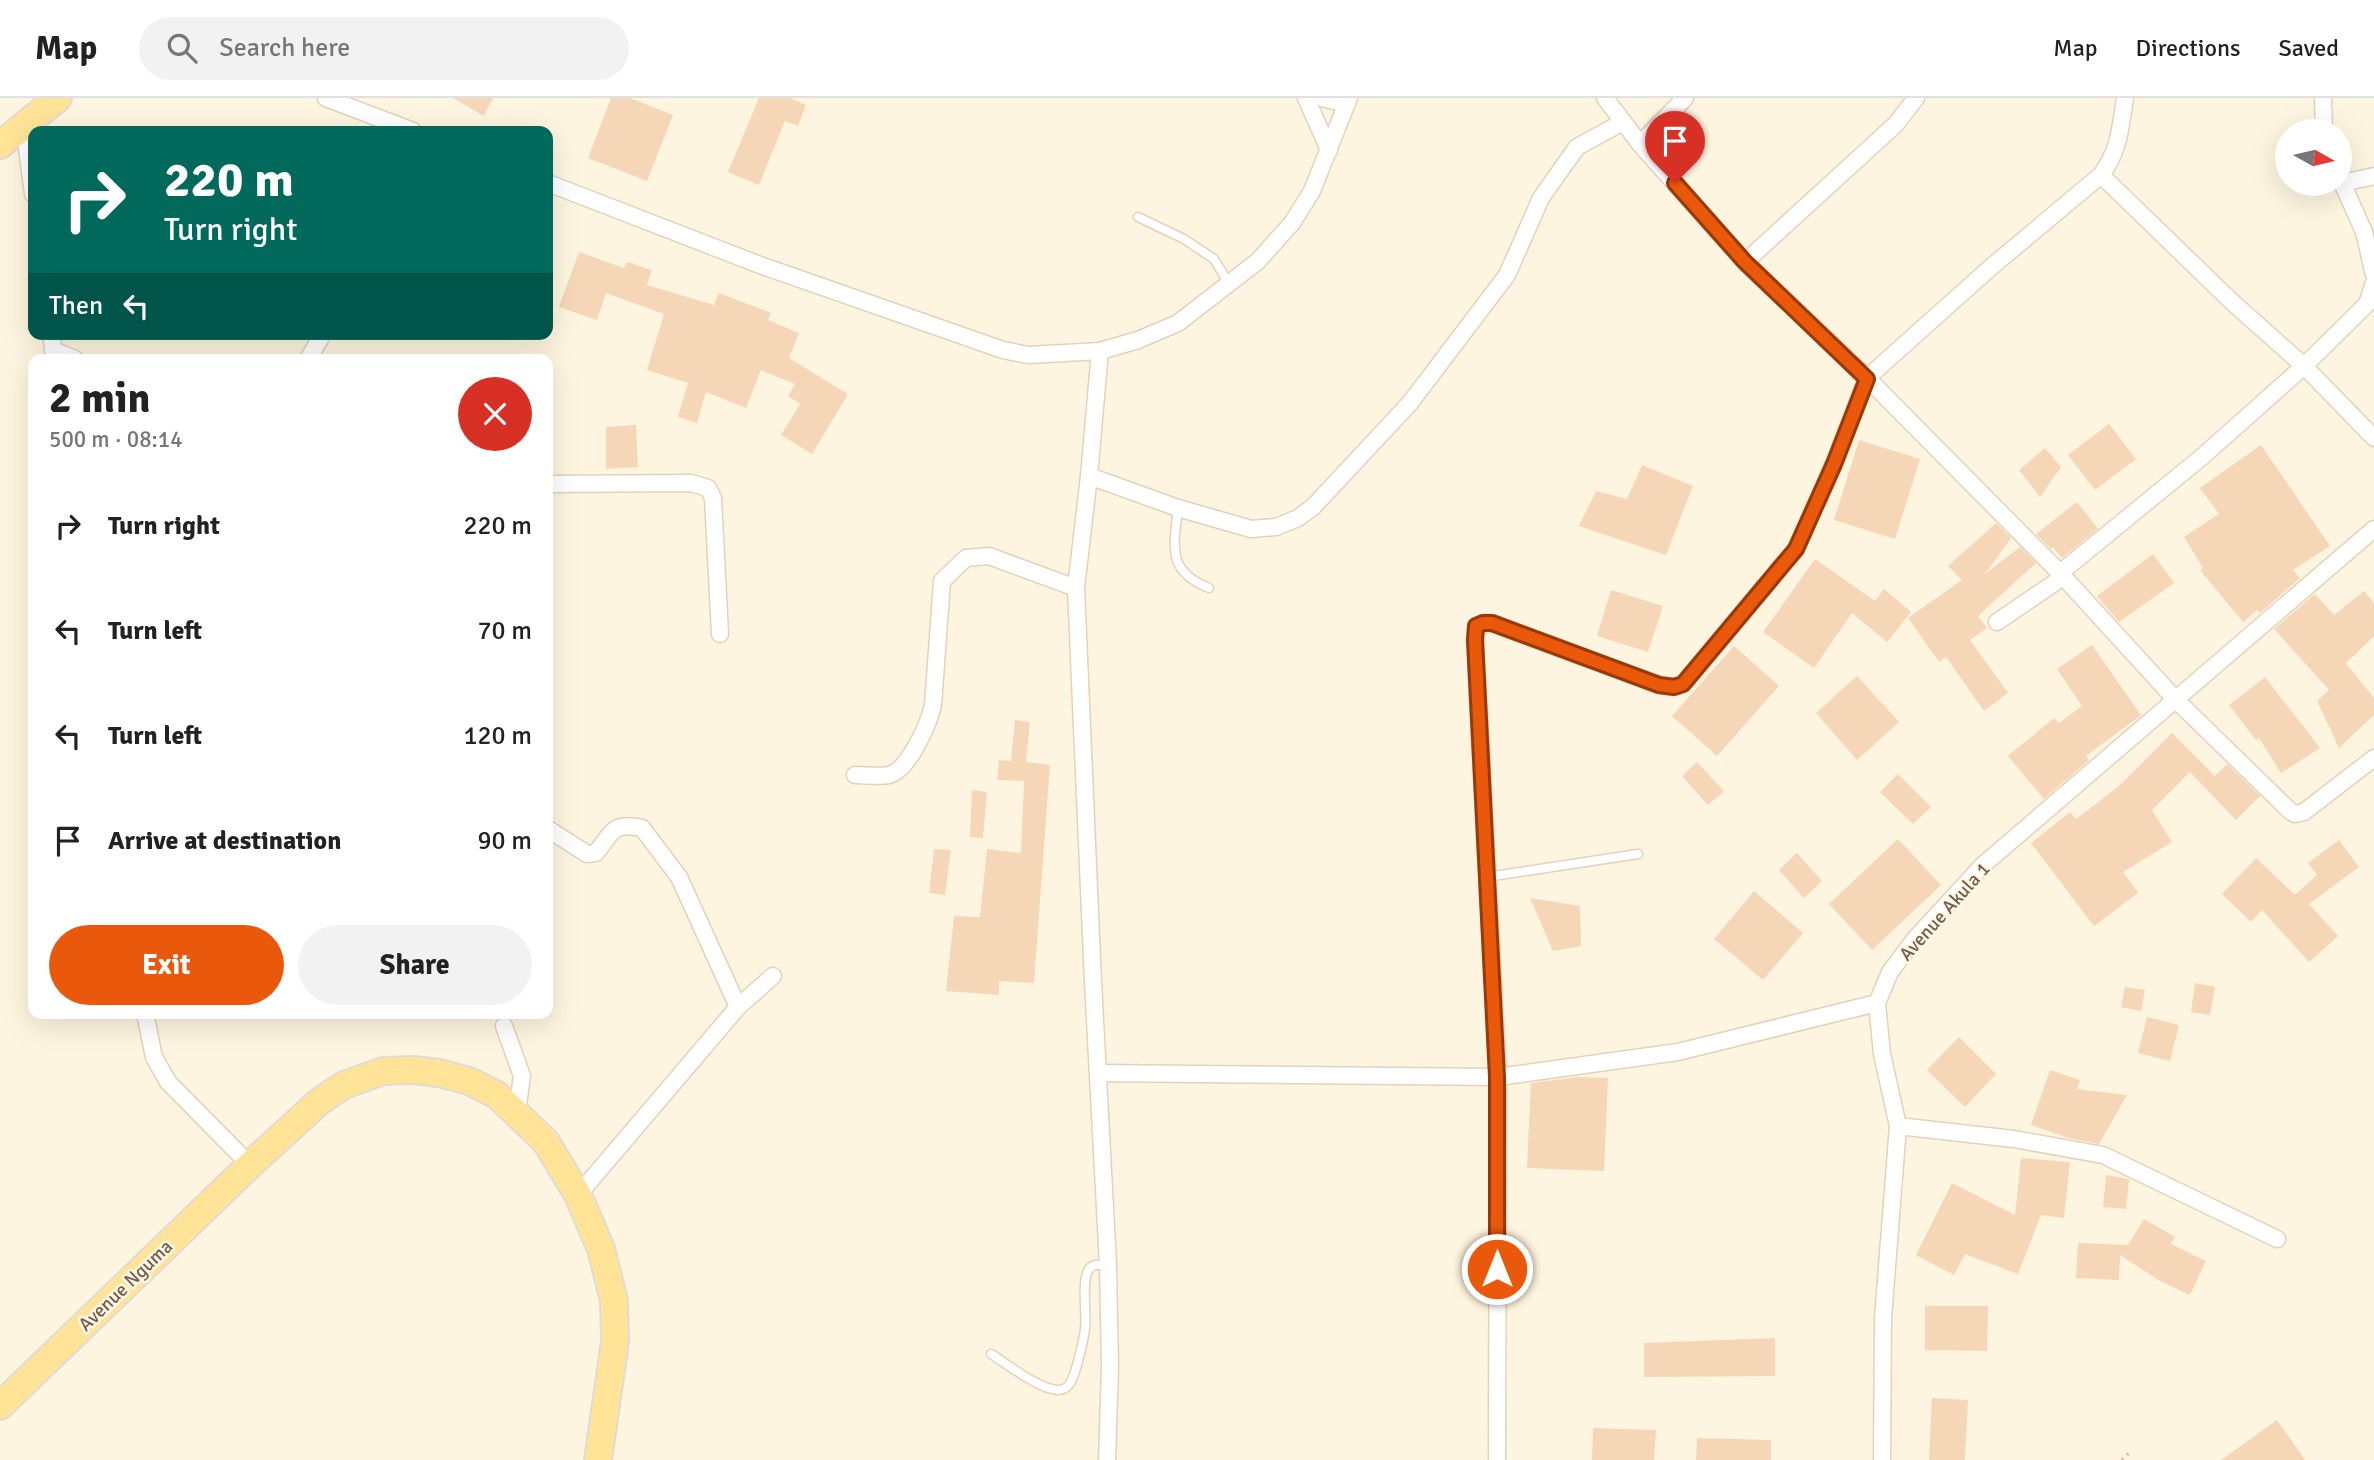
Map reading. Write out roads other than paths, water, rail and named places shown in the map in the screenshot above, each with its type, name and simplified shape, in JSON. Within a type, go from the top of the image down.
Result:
[{"type":"main road","points":[[0,145],[58,98]]},
{"type":"main road","name":"Avenue Nguma","points":[[0,1406],[320,1101],[344,1085],[383,1071],[414,1070],[469,1081],[497,1095],[546,1142],[578,1195],[601,1249],[614,1300],[615,1342],[598,1460]]},
{"type":"street","points":[[326,98],[400,126]]},
{"type":"street","points":[[1307,98],[1329,150]]},
{"type":"street","points":[[553,185],[760,265],[1003,350],[1038,355],[1100,351],[1138,340],[1178,323],[1258,261],[1292,223],[1312,191],[1348,101],[1322,98]]},
{"type":"street","points":[[1605,98],[1640,144],[1745,262],[1867,379],[2062,575],[2176,700],[2290,811],[2300,814],[2374,758]]},
{"type":"street","points":[[1640,144],[1685,98]]},
{"type":"street","points":[[1745,262],[1896,124],[1916,98]]},
{"type":"street","points":[[1497,1460],[1497,1077],[1476,626],[1492,623],[1659,685],[1674,687],[1683,684],[1796,549],[1834,464],[1867,379],[1990,268],[2101,174],[2118,146],[2125,98]]},
{"type":"street","points":[[2323,98],[2324,119]]},
{"type":"street","points":[[1089,476],[1178,508],[1251,529],[1276,527],[1298,518],[1313,507],[1410,402],[1507,275],[1541,198],[1577,147],[1623,122]]},
{"type":"street","points":[[24,125],[28,156]]},
{"type":"street","points":[[2101,174],[2231,300],[2304,366],[2373,436]]},
{"type":"street","points":[[2352,179],[2374,176]]},
{"type":"street","points":[[2348,196],[2364,232],[2374,275]]},
{"type":"street","points":[[1997,622],[2062,575],[2304,366],[2367,304],[2374,283]]},
{"type":"street","points":[[1100,351],[1076,588],[1108,1265],[1110,1368],[1107,1460]]},
{"type":"street","points":[[553,484],[691,483],[709,488],[713,498],[720,634]]},
{"type":"street","name":"Avenue Akula 1","points":[[1877,1003],[1891,972],[1915,939],[1983,865],[2374,529]]},
{"type":"street","points":[[855,775],[883,775],[898,771],[929,722],[933,705],[942,581],[966,558],[989,555],[1076,588]]},
{"type":"street","points":[[553,832],[587,854],[596,853],[613,830],[625,825],[642,828],[679,877],[738,1007]]},
{"type":"street","points":[[578,1195],[738,1007],[773,976]]},
{"type":"street","points":[[1098,1073],[1497,1077],[1678,1052],[1877,1003],[1882,1054],[1898,1126],[1883,1318],[1882,1460]]},
{"type":"street","points":[[146,1019],[154,1057],[168,1082],[250,1165]]},
{"type":"street","points":[[504,1026],[522,1076],[517,1112]]},
{"type":"street","points":[[1898,1126],[2014,1139],[2103,1155],[2277,1239]]},
{"type":"lane","points":[[1138,217],[1184,239],[1214,259],[1228,282]]},
{"type":"lane","points":[[1178,508],[1173,545],[1178,562],[1190,580],[1209,588]]},
{"type":"lane","points":[[1487,877],[1637,854]]},
{"type":"lane","points":[[991,1354],[1043,1386],[1058,1390],[1067,1388],[1081,1353],[1085,1327],[1086,1277],[1089,1268],[1094,1265],[1108,1265]]}]
